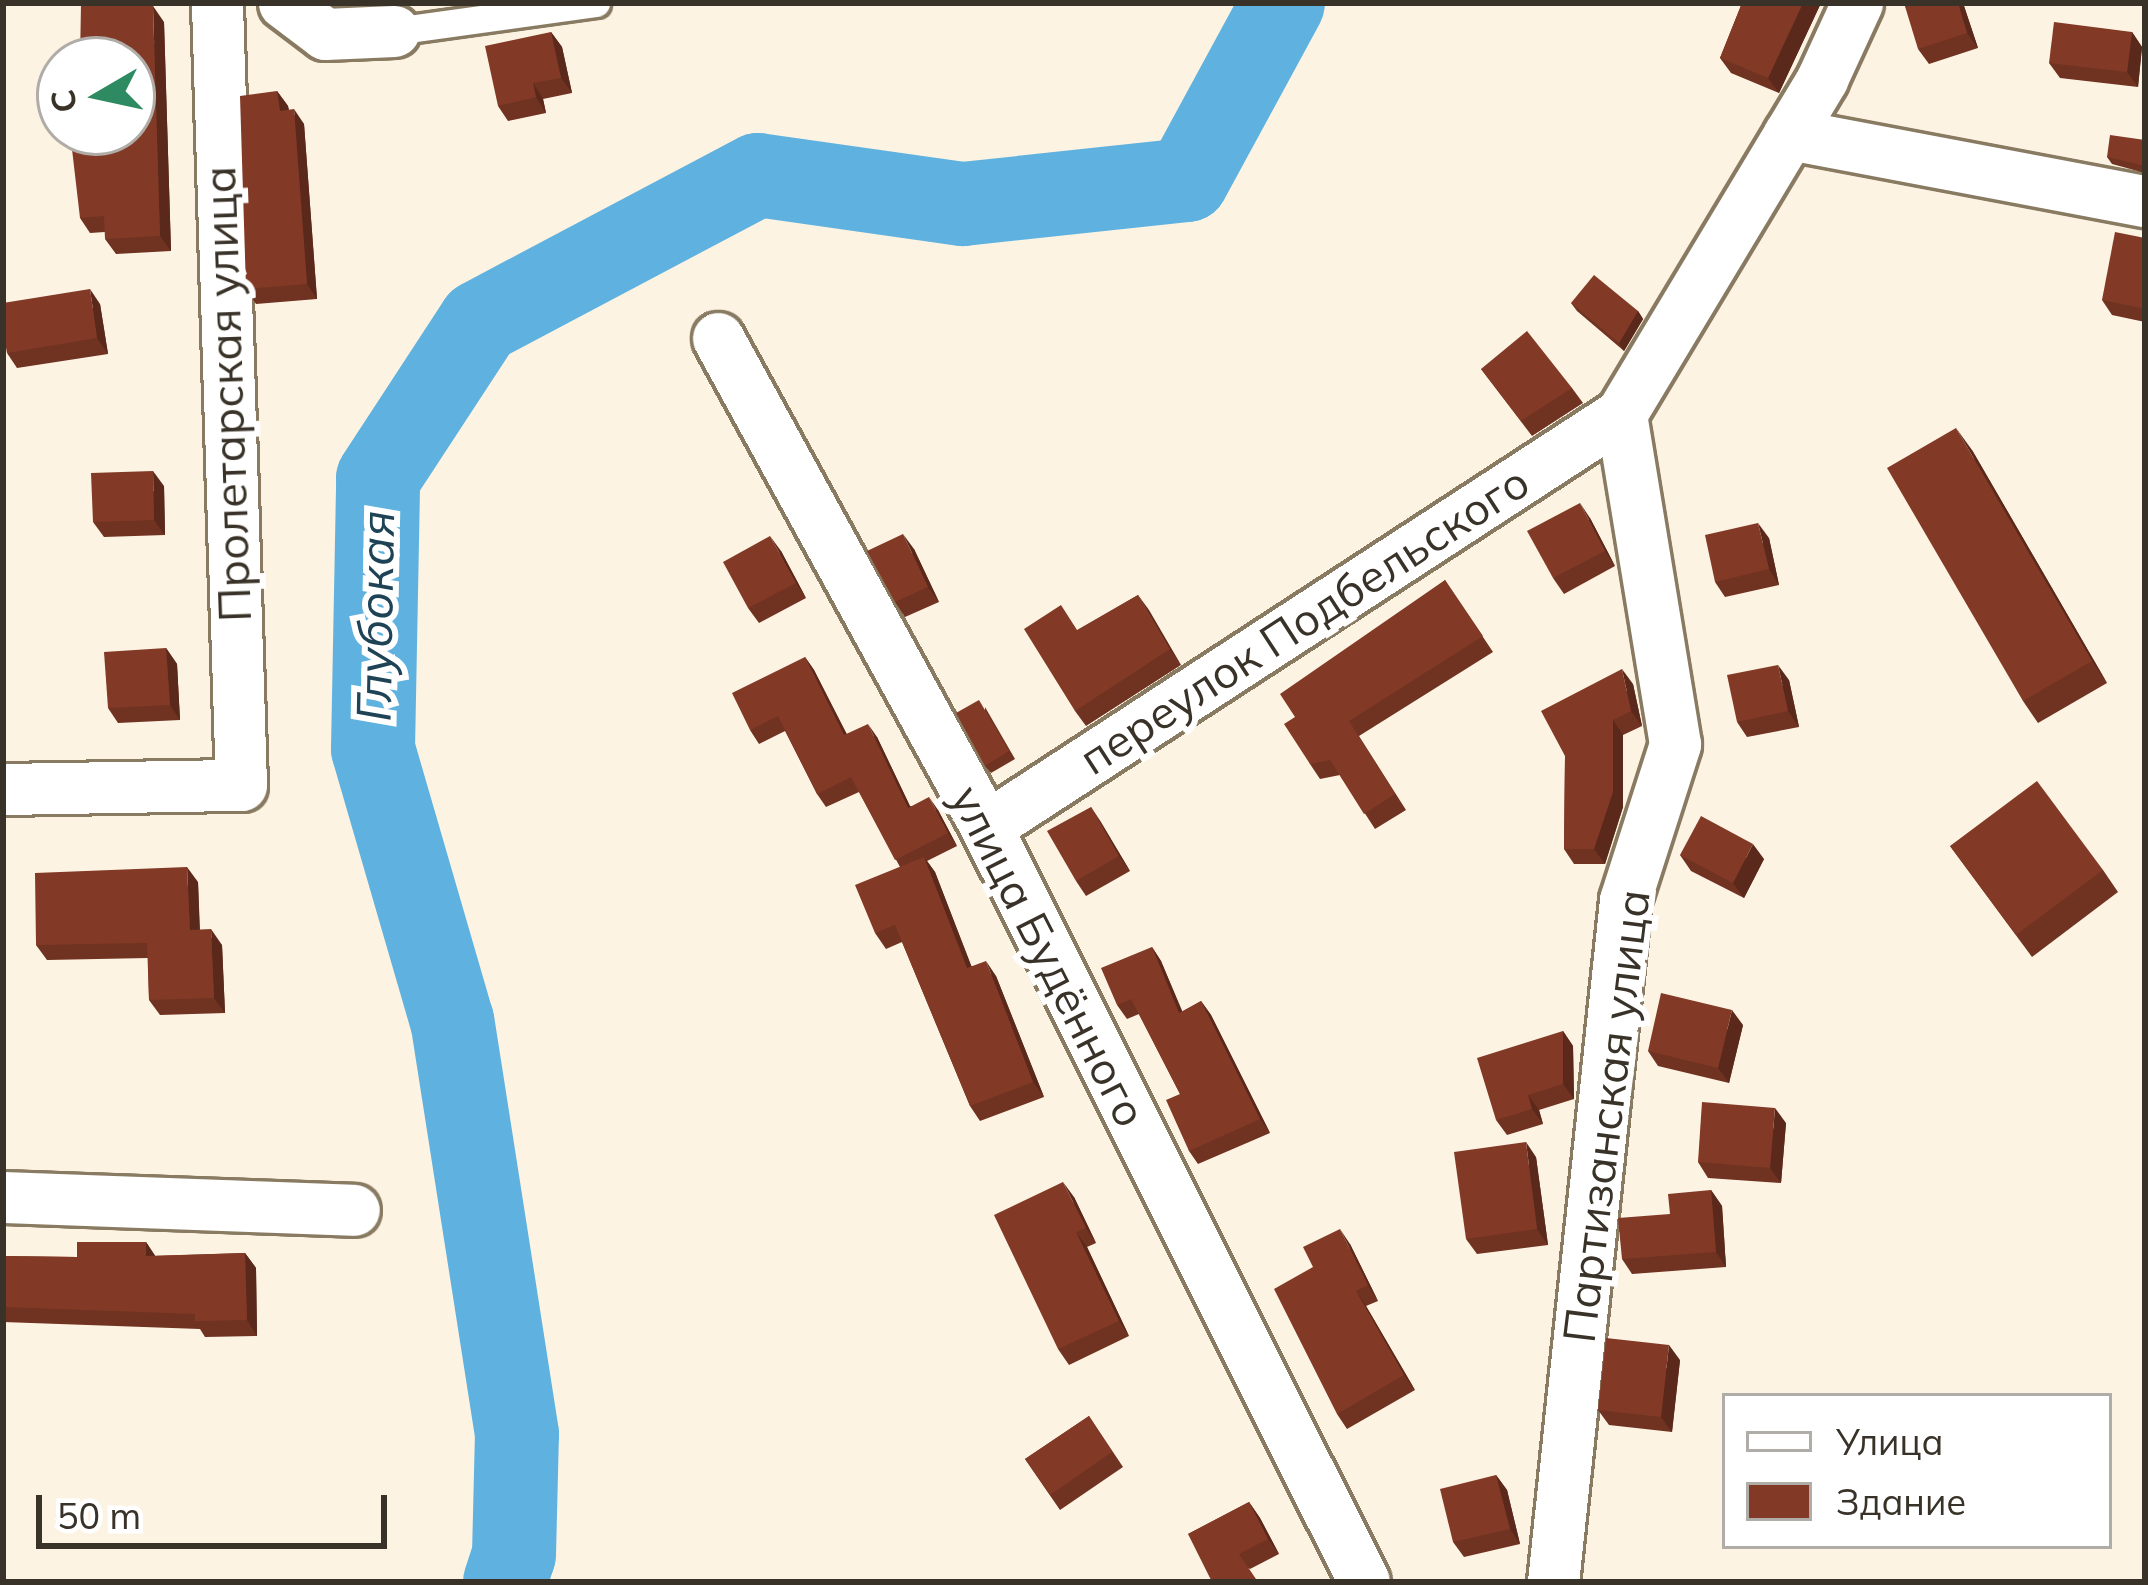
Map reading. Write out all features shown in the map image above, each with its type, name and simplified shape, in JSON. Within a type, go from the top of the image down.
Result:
[{"type":"street","name":"Пролетарская улица","points":[[3,789],[241,784],[217,3]]},
{"type":"street","points":[[284,3],[325,34],[394,31]]},
{"type":"street","points":[[1621,413],[1789,134],[1857,3]]},
{"type":"street","points":[[1789,134],[2145,200]]},
{"type":"street","name":"улица Будённого","points":[[718,338],[986,826],[1364,1582]]},
{"type":"street","name":"переулок Подбельского","points":[[986,826],[1621,413]]},
{"type":"street","name":"Партизанская улица","points":[[1552,1582],[1625,900],[1675,743],[1621,413]]},
{"type":"street","points":[[3,1198],[354,1210]]},
{"type":"lane","points":[[394,31],[596,3]]},
{"type":"building","points":[[1742,3],[1803,3],[1768,78],[1720,58]]},
{"type":"building","points":[[1904,3],[1958,3],[1967,33],[1918,49]]},
{"type":"building","points":[[81,4],[153,6],[154,36],[80,36]]},
{"type":"building","points":[[2054,22],[2132,32],[2127,72],[2049,63]]},
{"type":"building","points":[[551,32],[561,78],[533,83],[536,97],[498,106],[485,46]]},
{"type":"building","points":[[277,91],[280,111],[294,109],[307,284],[246,289],[240,96]]},
{"type":"building","points":[[156,105],[160,236],[105,239],[104,216],[80,218],[73,156],[156,156]]},
{"type":"building","points":[[2110,135],[2145,140],[2145,166],[2107,157]]},
{"type":"building","points":[[2115,232],[2145,238],[2145,309],[2102,300]]},
{"type":"building","points":[[1594,275],[1638,311],[1619,343],[1571,303]]},
{"type":"building","points":[[90,289],[97,338],[7,353],[3,303]]},
{"type":"building","points":[[1527,331],[1572,388],[1521,421],[1481,369]]},
{"type":"building","points":[[1956,428],[2092,661],[2023,701],[1887,468]]},
{"type":"building","points":[[153,471],[154,520],[93,522],[91,473]]},
{"type":"building","points":[[1580,503],[1605,551],[1553,578],[1527,531]]},
{"type":"building","points":[[1758,523],[1769,569],[1715,582],[1705,535]]},
{"type":"building","points":[[903,534],[928,587],[895,602],[867,551]]},
{"type":"building","points":[[770,536],[796,583],[748,608],[723,562]]},
{"type":"building","points":[[1445,580],[1483,636],[1349,721],[1395,794],[1364,814],[1330,760],[1310,764],[1284,724],[1295,717],[1280,694]]},
{"type":"building","points":[[1138,595],[1170,649],[1075,711],[1024,629],[1061,605],[1077,630]]},
{"type":"building","points":[[166,648],[170,705],[108,708],[104,652]]},
{"type":"building","points":[[805,657],[844,735],[868,724],[908,808],[929,797],[948,833],[895,860],[851,777],[817,794],[778,716],[750,730],[732,693]]},
{"type":"building","points":[[1778,665],[1788,711],[1737,722],[1727,675]]},
{"type":"building","points":[[1622,669],[1631,711],[1613,720],[1613,792],[1594,849],[1564,849],[1565,756],[1541,711]]},
{"type":"building","points":[[979,700],[1009,751],[985,766],[956,713]]},
{"type":"building","points":[[2037,781],[2103,870],[2016,935],[1950,846]]},
{"type":"building","points":[[1091,807],[1119,856],[1076,881],[1047,831]]},
{"type":"building","points":[[1701,816],[1753,844],[1733,883],[1680,855]]},
{"type":"building","points":[[924,857],[967,968],[986,961],[1033,1082],[970,1106],[895,925],[875,933],[855,885]]},
{"type":"building","points":[[187,867],[190,930],[211,929],[214,998],[149,1000],[147,943],[36,945],[35,873]]},
{"type":"building","points":[[1152,947],[1179,1013],[1201,1001],[1260,1119],[1189,1151],[1166,1100],[1180,1094],[1131,999],[1117,1005],[1101,968]]},
{"type":"building","points":[[1661,993],[1732,1010],[1718,1068],[1648,1051]]},
{"type":"building","points":[[1563,1031],[1563,1084],[1528,1095],[1532,1109],[1496,1120],[1477,1058]]},
{"type":"building","points":[[1702,1102],[1775,1108],[1770,1168],[1698,1162]]},
{"type":"building","points":[[1526,1142],[1537,1229],[1466,1239],[1454,1152]]},
{"type":"building","points":[[1063,1182],[1086,1228],[1076,1232],[1119,1321],[1058,1349],[994,1215]]},
{"type":"building","points":[[1711,1190],[1716,1252],[1622,1259],[1618,1218],[1670,1214],[1668,1194]]},
{"type":"building","points":[[1340,1229],[1368,1285],[1356,1291],[1404,1375],[1337,1414],[1274,1289],[1313,1267],[1303,1247]]},
{"type":"building","points":[[77,1242],[146,1242],[146,1256],[245,1253],[247,1320],[195,1321],[195,1314],[3,1307],[3,1256],[77,1257]]},
{"type":"building","points":[[1606,1338],[1669,1345],[1661,1417],[1598,1410]]},
{"type":"building","points":[[1089,1416],[1112,1452],[1050,1495],[1025,1459]]},
{"type":"building","points":[[1496,1475],[1510,1529],[1453,1542],[1440,1489]]},
{"type":"building","points":[[1249,1502],[1268,1539],[1239,1554],[1258,1582],[1212,1582],[1188,1534]]},
{"type":"waterway","name":"Глубокая","points":[[505,1582],[514,1555],[517,1434],[452,1021],[373,749],[378,478],[480,322],[758,175],[963,204],[1187,180],[1283,3]]}]
